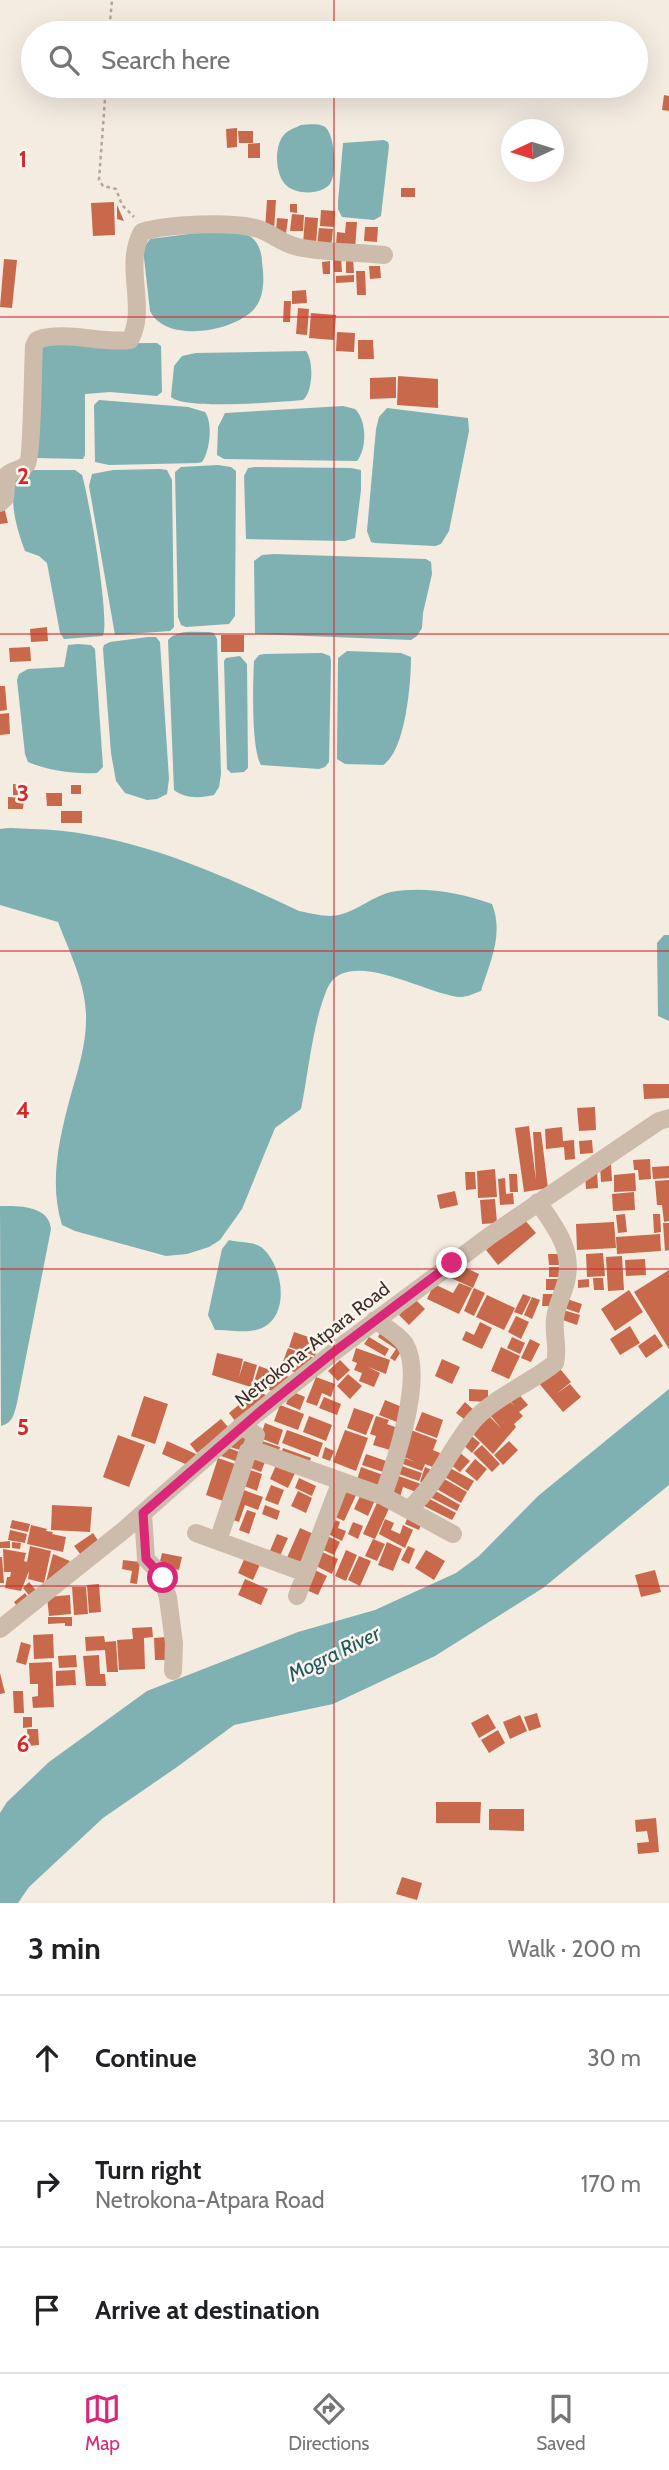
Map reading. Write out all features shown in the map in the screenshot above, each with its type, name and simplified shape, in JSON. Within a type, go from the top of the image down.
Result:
[{"type":"street","points":[[0,503],[5,498],[7,475],[22,468],[30,458],[34,346],[37,340],[69,337],[130,340],[137,328],[135,254],[142,233],[160,227],[236,225],[259,229],[291,246],[310,250],[384,255]]},
{"type":"street","name":"Netrokona-Atpara Road","points":[[0,1629],[143,1513],[241,1426],[376,1320],[538,1202],[659,1121],[669,1118]]},
{"type":"street","points":[[409,1510],[422,1498],[463,1433],[478,1415],[555,1363],[555,1317],[567,1279],[568,1252],[557,1229],[538,1202]]},
{"type":"street","points":[[376,1320],[405,1344],[411,1378],[410,1407],[405,1429],[383,1496]]},
{"type":"street","points":[[218,1541],[256,1434],[241,1426]]},
{"type":"street","points":[[251,1449],[383,1496],[453,1534]]},
{"type":"street","points":[[297,1596],[341,1481]]},
{"type":"street","points":[[143,1513],[146,1559],[160,1574],[168,1598],[174,1643],[173,1671]]},
{"type":"street","points":[[196,1533],[306,1573]]},
{"type":"path","points":[[110,21],[112,0]]},
{"type":"path","points":[[105,98],[100,183],[116,189],[120,201],[130,215],[160,227]]},
{"type":"water","points":[[301,125],[322,125],[327,129],[332,141],[333,175],[328,186],[319,191],[291,189],[283,181],[278,169],[280,141],[287,132]]},
{"type":"water","points":[[384,140],[389,146],[381,216],[374,220],[342,217],[338,202],[343,143]]},
{"type":"water","points":[[204,232],[238,233],[254,239],[262,258],[261,297],[255,308],[232,323],[201,331],[170,328],[158,321],[150,311],[143,249],[150,239]]},
{"type":"water","points":[[157,343],[161,346],[162,392],[157,396],[110,392],[85,394],[83,459],[36,458],[42,345]]},
{"type":"water","points":[[306,351],[311,376],[309,390],[303,400],[213,404],[180,401],[171,397],[174,366],[182,356],[196,353]]},
{"type":"water","points":[[99,400],[188,407],[205,412],[210,437],[202,462],[109,465],[95,462],[94,405]]},
{"type":"water","points":[[343,406],[355,409],[364,427],[363,449],[357,461],[224,459],[217,455],[218,427],[225,413]]},
{"type":"water","points":[[387,408],[468,418],[469,431],[449,531],[441,544],[435,546],[371,542],[367,531],[376,429],[379,417]]},
{"type":"water","points":[[181,467],[231,467],[236,471],[235,616],[229,624],[186,627],[181,625],[178,617],[175,472]]},
{"type":"water","points":[[248,468],[361,470],[355,538],[345,541],[246,539],[244,476]]},
{"type":"water","points":[[75,470],[82,475],[94,531],[104,606],[103,636],[64,639],[60,633],[47,563],[39,556],[25,551],[14,512],[14,482],[16,472]]},
{"type":"water","points":[[113,470],[167,470],[172,480],[174,627],[170,631],[115,635],[89,486],[92,474]]},
{"type":"water","points":[[262,555],[426,559],[431,562],[432,574],[422,628],[411,640],[255,634],[254,561]]},
{"type":"water","points":[[181,633],[214,633],[217,639],[221,774],[219,787],[214,795],[193,797],[174,790],[168,640]]},
{"type":"water","points":[[156,637],[160,642],[169,779],[167,794],[147,800],[125,793],[116,781],[111,753],[103,649],[104,645],[110,642]]},
{"type":"water","points":[[68,645],[91,645],[95,649],[103,767],[97,773],[44,768],[28,762],[25,754],[17,680],[19,674],[28,669],[64,667]]},
{"type":"water","points":[[347,651],[401,653],[411,657],[402,731],[391,757],[383,765],[345,764],[337,759],[338,658]]},
{"type":"water","points":[[322,653],[330,656],[331,661],[329,762],[319,769],[261,765],[254,731],[254,661],[264,654]]},
{"type":"water","points":[[240,656],[247,664],[248,768],[244,772],[231,773],[227,769],[224,661],[226,658]]},
{"type":"water","points":[[0,829],[67,831],[136,846],[203,868],[299,911],[319,915],[339,915],[383,894],[404,890],[429,890],[468,897],[492,904],[497,926],[492,959],[481,991],[463,997],[447,995],[369,971],[351,971],[337,976],[327,989],[318,1018],[301,1109],[275,1128],[242,1209],[220,1240],[209,1247],[187,1254],[166,1256],[62,1225],[56,1194],[57,1162],[62,1129],[83,1046],[85,1002],[76,967],[58,922],[0,905]]},
{"type":"water","points":[[664,935],[669,935],[669,1021],[658,1016],[657,943]]},
{"type":"water","points":[[0,1206],[39,1211],[49,1221],[51,1229],[17,1403],[11,1420],[1,1426]]},
{"type":"water","points":[[229,1240],[261,1247],[274,1264],[280,1299],[278,1310],[264,1327],[246,1331],[215,1330],[208,1315],[222,1249]]},
{"type":"water","name":"Mogra River","points":[[669,1389],[669,1485],[543,1588],[435,1656],[333,1704],[234,1725],[103,1818],[29,1887],[18,1903],[0,1903],[0,1813],[7,1802],[49,1762],[147,1691],[298,1632],[375,1610],[456,1573],[479,1556],[538,1496]]},
{"type":"building","points":[[664,95],[669,96],[669,111],[662,110]]},
{"type":"building","points":[[237,128],[237,147],[227,148],[226,129]]},
{"type":"building","points":[[238,131],[253,131],[253,143],[239,143]]},
{"type":"building","points":[[260,143],[260,158],[248,158],[248,144]]},
{"type":"building","points":[[401,188],[415,188],[415,197],[401,197]]},
{"type":"building","points":[[267,200],[276,200],[274,230],[265,229]]},
{"type":"building","points":[[114,202],[115,235],[93,236],[91,203]]},
{"type":"building","points":[[290,204],[297,204],[297,213],[290,212]]},
{"type":"building","points":[[117,205],[124,221],[117,219]]},
{"type":"building","points":[[321,210],[335,211],[334,227],[320,226]]},
{"type":"building","points":[[292,214],[304,215],[303,231],[290,231]]},
{"type":"building","points":[[305,217],[318,218],[316,245],[303,244]]},
{"type":"building","points":[[277,218],[288,219],[286,233],[276,232]]},
{"type":"building","points":[[346,222],[357,222],[355,249],[336,245],[337,232],[345,233]]},
{"type":"building","points":[[365,227],[378,227],[377,242],[364,241]]},
{"type":"building","points":[[319,228],[333,229],[331,247],[317,246]]},
{"type":"building","points":[[333,257],[341,257],[342,272],[334,272]]},
{"type":"building","points":[[4,259],[17,260],[12,308],[0,307]]},
{"type":"building","points":[[346,259],[353,259],[354,273],[346,273]]},
{"type":"building","points":[[330,261],[330,274],[323,274],[322,262]]},
{"type":"building","points":[[369,266],[380,266],[381,278],[370,279]]},
{"type":"building","points":[[356,271],[365,271],[366,295],[357,295]]},
{"type":"building","points":[[354,275],[354,282],[336,283],[336,276]]},
{"type":"building","points":[[306,290],[307,303],[292,304],[292,291]]},
{"type":"building","points":[[284,301],[291,301],[290,322],[283,322]]},
{"type":"building","points":[[298,308],[309,309],[307,335],[296,334]]},
{"type":"building","points":[[311,313],[336,315],[334,340],[309,338]]},
{"type":"building","points":[[337,332],[355,333],[354,352],[336,351]]},
{"type":"building","points":[[358,340],[373,340],[374,359],[358,359]]},
{"type":"building","points":[[398,376],[438,379],[438,408],[397,405]]},
{"type":"building","points":[[396,377],[396,398],[370,399],[370,378]]},
{"type":"building","points":[[0,507],[4,507],[8,523],[0,524]]},
{"type":"building","points":[[47,627],[48,641],[31,642],[30,629]]},
{"type":"building","points":[[221,635],[244,635],[244,652],[221,652]]},
{"type":"building","points":[[30,647],[31,661],[10,662],[9,648]]},
{"type":"building","points":[[0,686],[5,686],[7,710],[0,711]]},
{"type":"building","points":[[9,713],[10,734],[0,735],[0,714]]},
{"type":"building","points":[[13,784],[29,785],[28,796],[13,795]]},
{"type":"building","points":[[71,785],[81,785],[81,794],[71,794]]},
{"type":"building","points":[[46,793],[62,793],[62,806],[47,806]]},
{"type":"building","points":[[8,797],[24,798],[23,809],[8,809]]},
{"type":"building","points":[[61,811],[82,811],[82,823],[61,823]]},
{"type":"building","points":[[643,1084],[669,1084],[669,1098],[644,1099]]},
{"type":"building","points":[[595,1107],[596,1130],[579,1131],[577,1108]]},
{"type":"building","points":[[529,1126],[536,1180],[533,1132],[541,1132],[548,1188],[524,1192],[515,1128]]},
{"type":"building","points":[[562,1127],[563,1141],[574,1140],[575,1159],[565,1160],[564,1147],[546,1149],[545,1129]]},
{"type":"building","points":[[592,1140],[593,1153],[580,1154],[579,1141]]},
{"type":"building","points":[[650,1159],[651,1179],[639,1180],[633,1160]]},
{"type":"building","points":[[611,1164],[612,1181],[601,1182],[600,1165]]},
{"type":"building","points":[[669,1166],[669,1178],[653,1179],[652,1167]]},
{"type":"building","points":[[495,1169],[497,1197],[478,1198],[477,1171]]},
{"type":"building","points":[[597,1171],[598,1188],[586,1189],[585,1172]]},
{"type":"building","points":[[465,1172],[475,1172],[476,1189],[466,1190]]},
{"type":"building","points":[[635,1173],[636,1191],[614,1192],[614,1175]]},
{"type":"building","points":[[509,1174],[517,1174],[518,1192],[510,1192]]},
{"type":"building","points":[[505,1178],[506,1194],[513,1193],[514,1204],[500,1205],[498,1179]]},
{"type":"building","points":[[669,1180],[669,1221],[664,1222],[662,1205],[657,1205],[655,1181]]},
{"type":"building","points":[[455,1191],[458,1205],[440,1209],[437,1195]]},
{"type":"building","points":[[634,1192],[635,1210],[613,1211],[612,1194]]},
{"type":"building","points":[[495,1199],[497,1223],[482,1224],[480,1200]]},
{"type":"building","points":[[625,1214],[627,1232],[618,1233],[616,1215]]},
{"type":"building","points":[[653,1214],[660,1214],[661,1232],[654,1233]]},
{"type":"building","points":[[524,1219],[536,1233],[498,1265],[486,1250]]},
{"type":"building","points":[[614,1222],[616,1248],[577,1250],[576,1224]]},
{"type":"building","points":[[663,1223],[669,1223],[669,1250],[665,1251]]},
{"type":"building","points":[[660,1234],[661,1251],[617,1254],[616,1237]]},
{"type":"building","points":[[603,1253],[605,1276],[587,1277],[586,1254]]},
{"type":"building","points":[[548,1254],[564,1254],[564,1265],[549,1265]]},
{"type":"building","points":[[622,1256],[624,1290],[608,1291],[606,1257]]},
{"type":"building","points":[[645,1259],[646,1275],[626,1276],[625,1260]]},
{"type":"building","points":[[457,1264],[479,1274],[473,1288],[451,1278]]},
{"type":"building","points":[[549,1267],[564,1267],[565,1277],[549,1277]]},
{"type":"building","points":[[669,1270],[669,1349],[634,1292]]},
{"type":"building","points":[[593,1278],[603,1278],[604,1290],[594,1290]]},
{"type":"building","points":[[546,1279],[558,1279],[558,1290],[546,1290]]},
{"type":"building","points":[[589,1279],[589,1287],[578,1288],[578,1280]]},
{"type":"building","points":[[459,1283],[472,1288],[459,1314],[427,1299],[434,1284],[453,1293]]},
{"type":"building","points":[[474,1288],[485,1293],[474,1316],[464,1311]]},
{"type":"building","points":[[629,1290],[643,1312],[615,1331],[601,1309]]},
{"type":"building","points":[[523,1294],[531,1297],[522,1315],[514,1312]]},
{"type":"building","points":[[543,1294],[557,1294],[557,1306],[542,1306]]},
{"type":"building","points":[[487,1295],[515,1308],[504,1330],[476,1317]]},
{"type":"building","points":[[532,1297],[540,1300],[532,1319],[524,1315]]},
{"type":"building","points":[[564,1298],[582,1304],[579,1313],[561,1307]]},
{"type":"building","points":[[415,1299],[425,1309],[409,1325],[399,1315]]},
{"type":"building","points":[[560,1309],[580,1315],[577,1325],[557,1318]]},
{"type":"building","points":[[516,1316],[529,1322],[521,1339],[508,1332]]},
{"type":"building","points":[[480,1322],[492,1328],[482,1349],[462,1340],[466,1331],[474,1335]]},
{"type":"building","points":[[630,1326],[640,1343],[620,1355],[610,1339]]},
{"type":"building","points":[[381,1331],[404,1347],[395,1361],[390,1358],[396,1349],[378,1337]]},
{"type":"building","points":[[294,1332],[320,1341],[315,1356],[289,1347]]},
{"type":"building","points":[[655,1334],[663,1346],[646,1358],[638,1346]]},
{"type":"building","points":[[369,1337],[389,1349],[385,1356],[364,1344]]},
{"type":"building","points":[[512,1337],[525,1343],[520,1354],[507,1348]]},
{"type":"building","points":[[530,1339],[540,1344],[531,1362],[521,1358]]},
{"type":"building","points":[[501,1347],[520,1356],[509,1379],[491,1371]]},
{"type":"building","points":[[288,1348],[314,1358],[297,1373],[281,1367]]},
{"type":"building","points":[[356,1348],[390,1360],[386,1374],[368,1367],[380,1373],[374,1387],[359,1381],[362,1373],[354,1370],[357,1363],[352,1361]]},
{"type":"building","points":[[217,1353],[243,1359],[239,1377],[244,1361],[257,1365],[251,1387],[212,1375]]},
{"type":"building","points":[[442,1359],[460,1367],[452,1384],[435,1376]]},
{"type":"building","points":[[340,1360],[350,1370],[338,1381],[328,1371]]},
{"type":"building","points":[[556,1364],[571,1382],[556,1394],[570,1384],[581,1397],[563,1412],[537,1381]]},
{"type":"building","points":[[259,1366],[292,1378],[276,1392],[253,1385]]},
{"type":"building","points":[[348,1374],[362,1386],[350,1399],[337,1386]]},
{"type":"building","points":[[316,1377],[335,1384],[331,1397],[322,1393],[317,1406],[306,1402]]},
{"type":"building","points":[[259,1388],[266,1396],[236,1422],[229,1413]]},
{"type":"building","points":[[469,1389],[488,1390],[488,1402],[469,1401]]},
{"type":"building","points":[[291,1391],[305,1397],[300,1410],[286,1404]]},
{"type":"building","points":[[516,1391],[528,1405],[519,1412],[523,1416],[514,1424],[516,1427],[493,1454],[470,1431],[487,1414],[501,1428],[489,1414],[507,1398],[515,1407],[508,1398]]},
{"type":"building","points":[[144,1396],[168,1404],[155,1444],[131,1436]]},
{"type":"building","points":[[324,1397],[341,1404],[337,1415],[319,1408]]},
{"type":"building","points":[[385,1400],[407,1409],[402,1424],[379,1415]]},
{"type":"building","points":[[465,1402],[476,1412],[468,1422],[456,1413]]},
{"type":"building","points":[[280,1405],[304,1414],[298,1430],[274,1421]]},
{"type":"building","points":[[354,1408],[374,1415],[366,1435],[347,1428]]},
{"type":"building","points":[[422,1412],[443,1420],[437,1438],[415,1430]]},
{"type":"building","points":[[309,1416],[332,1425],[326,1441],[303,1432]]},
{"type":"building","points":[[376,1416],[389,1420],[387,1424],[403,1430],[390,1450],[373,1445],[376,1436],[370,1434]]},
{"type":"building","points":[[221,1419],[229,1428],[197,1453],[190,1444]]},
{"type":"building","points":[[265,1423],[283,1430],[278,1445],[260,1438]]},
{"type":"building","points":[[287,1430],[323,1443],[318,1457],[282,1443]]},
{"type":"building","points":[[345,1430],[368,1438],[356,1471],[333,1462]]},
{"type":"building","points":[[411,1430],[437,1440],[433,1450],[440,1453],[435,1468],[425,1464],[422,1471],[403,1464],[402,1466],[422,1473],[419,1481],[393,1472],[399,1456],[415,1462],[402,1456]]},
{"type":"building","points":[[468,1433],[480,1443],[472,1453],[460,1442]]},
{"type":"building","points":[[118,1435],[145,1445],[129,1487],[103,1477]]},
{"type":"building","points":[[242,1436],[252,1438],[247,1452],[230,1447]]},
{"type":"building","points":[[259,1440],[280,1447],[277,1456],[256,1449]]},
{"type":"building","points":[[167,1441],[196,1454],[190,1466],[162,1454]]},
{"type":"building","points":[[509,1441],[518,1450],[503,1465],[494,1455]]},
{"type":"building","points":[[482,1445],[500,1464],[492,1472],[473,1453]]},
{"type":"building","points":[[325,1447],[334,1451],[330,1461],[322,1458]]},
{"type":"building","points":[[229,1448],[244,1454],[241,1463],[221,1456]]},
{"type":"building","points":[[283,1448],[311,1458],[308,1466],[280,1456]]},
{"type":"building","points":[[253,1452],[267,1457],[261,1472],[248,1467]]},
{"type":"building","points":[[459,1452],[470,1461],[460,1472],[450,1464]]},
{"type":"building","points":[[366,1454],[392,1463],[389,1474],[362,1465]]},
{"type":"building","points":[[218,1458],[238,1465],[226,1502],[206,1495]]},
{"type":"building","points":[[475,1459],[487,1469],[477,1481],[465,1471]]},
{"type":"building","points":[[277,1463],[296,1471],[288,1488],[270,1479]]},
{"type":"building","points":[[361,1467],[386,1476],[381,1492],[356,1483]]},
{"type":"building","points":[[425,1467],[434,1471],[429,1486],[420,1482]]},
{"type":"building","points":[[448,1467],[474,1481],[468,1491],[443,1476]]},
{"type":"building","points":[[250,1470],[262,1474],[257,1491],[244,1486]]},
{"type":"building","points":[[396,1475],[421,1484],[419,1493],[403,1487],[400,1497],[389,1493]]},
{"type":"building","points":[[441,1477],[467,1492],[461,1503],[435,1488]]},
{"type":"building","points":[[299,1478],[316,1486],[312,1496],[295,1488]]},
{"type":"building","points":[[344,1484],[358,1491],[344,1521],[331,1515]]},
{"type":"building","points":[[271,1485],[284,1490],[278,1505],[265,1500]]},
{"type":"building","points":[[241,1489],[263,1497],[258,1510],[245,1505],[239,1522],[230,1519]]},
{"type":"building","points":[[434,1490],[460,1505],[457,1511],[430,1497]]},
{"type":"building","points":[[298,1491],[312,1498],[306,1513],[291,1506]]},
{"type":"building","points":[[362,1492],[376,1498],[368,1516],[354,1509]]},
{"type":"building","points":[[380,1496],[392,1502],[375,1539],[363,1534]]},
{"type":"building","points":[[428,1498],[456,1513],[452,1520],[424,1506]]},
{"type":"building","points":[[52,1505],[92,1507],[90,1532],[51,1530]]},
{"type":"building","points":[[265,1505],[280,1511],[277,1520],[262,1514]]},
{"type":"building","points":[[247,1510],[256,1513],[249,1534],[239,1530]]},
{"type":"building","points":[[409,1514],[423,1521],[419,1530],[405,1524]]},
{"type":"building","points":[[330,1518],[340,1522],[338,1528],[346,1531],[342,1541],[324,1532]]},
{"type":"building","points":[[385,1519],[394,1523],[391,1530],[400,1534],[403,1525],[413,1530],[405,1548],[379,1534]]},
{"type":"building","points":[[12,1520],[30,1524],[28,1532],[10,1528]]},
{"type":"building","points":[[353,1522],[363,1526],[358,1539],[348,1534]]},
{"type":"building","points":[[31,1525],[66,1537],[63,1552],[27,1544]]},
{"type":"building","points":[[300,1528],[318,1536],[304,1568],[286,1560]]},
{"type":"building","points":[[10,1530],[27,1534],[25,1543],[8,1540]]},
{"type":"building","points":[[93,1533],[99,1542],[81,1555],[74,1546]]},
{"type":"building","points":[[277,1534],[288,1538],[279,1558],[269,1553]]},
{"type":"building","points":[[323,1534],[340,1542],[334,1555],[317,1547]]},
{"type":"building","points":[[373,1539],[385,1544],[377,1561],[365,1556]]},
{"type":"building","points":[[10,1541],[10,1548],[0,1548],[0,1542]]},
{"type":"building","points":[[12,1542],[21,1543],[20,1549],[12,1548]]},
{"type":"building","points":[[387,1542],[402,1549],[393,1571],[378,1565]]},
{"type":"building","points":[[30,1546],[51,1551],[44,1583],[28,1579],[29,1571],[21,1591],[5,1588],[11,1572],[4,1572],[3,1549],[26,1553],[24,1561],[27,1562]]},
{"type":"building","points":[[408,1546],[415,1549],[409,1564],[401,1560]]},
{"type":"building","points":[[346,1550],[357,1555],[346,1581],[335,1576]]},
{"type":"building","points":[[426,1550],[445,1561],[434,1580],[415,1568]]},
{"type":"building","points":[[320,1551],[338,1559],[332,1574],[314,1565]]},
{"type":"building","points":[[162,1553],[182,1557],[179,1570],[159,1565]]},
{"type":"building","points":[[53,1554],[70,1561],[51,1583],[46,1582]]},
{"type":"building","points":[[246,1555],[261,1562],[253,1580],[238,1573]]},
{"type":"building","points":[[359,1556],[371,1561],[360,1586],[348,1580]]},
{"type":"building","points":[[2,1557],[4,1583],[0,1583]]},
{"type":"building","points":[[123,1560],[140,1562],[137,1584],[130,1583],[132,1571],[122,1569]]},
{"type":"building","points":[[313,1569],[327,1576],[318,1595],[304,1589]]},
{"type":"building","points":[[655,1570],[661,1592],[641,1597],[635,1575]]},
{"type":"building","points":[[245,1579],[268,1589],[261,1605],[238,1595]]},
{"type":"building","points":[[29,1582],[39,1594],[32,1599],[23,1588]]},
{"type":"building","points":[[99,1584],[101,1612],[89,1613],[87,1585]]},
{"type":"building","points":[[72,1587],[86,1587],[88,1614],[74,1615]]},
{"type":"building","points":[[25,1593],[30,1600],[19,1609],[14,1602]]},
{"type":"building","points":[[70,1595],[71,1614],[49,1616],[47,1597]]},
{"type":"building","points":[[48,1617],[72,1617],[72,1626],[65,1626],[65,1623],[48,1624]]},
{"type":"building","points":[[152,1627],[153,1637],[144,1638],[145,1669],[119,1670],[117,1640],[133,1639],[132,1628]]},
{"type":"building","points":[[53,1634],[54,1658],[34,1659],[33,1635]]},
{"type":"building","points":[[104,1636],[105,1642],[116,1641],[118,1672],[107,1672],[105,1650],[86,1651],[85,1637]]},
{"type":"building","points":[[166,1637],[167,1660],[155,1660],[154,1638]]},
{"type":"building","points":[[21,1642],[31,1645],[26,1665],[16,1662]]},
{"type":"building","points":[[76,1655],[77,1667],[59,1668],[58,1656]]},
{"type":"building","points":[[99,1655],[100,1674],[105,1674],[106,1686],[86,1686],[83,1656]]},
{"type":"building","points":[[52,1662],[54,1707],[33,1708],[32,1697],[38,1696],[38,1684],[30,1684],[29,1663]]},
{"type":"building","points":[[75,1670],[76,1685],[56,1686],[56,1671]]},
{"type":"building","points":[[0,1673],[5,1693],[0,1694]]},
{"type":"building","points":[[13,1691],[23,1691],[24,1713],[14,1713]]},
{"type":"building","points":[[537,1713],[541,1727],[529,1731],[524,1717]]},
{"type":"building","points":[[488,1714],[496,1728],[479,1738],[471,1723]]},
{"type":"building","points":[[520,1715],[527,1731],[510,1739],[503,1722]]},
{"type":"building","points":[[23,1717],[32,1717],[32,1727],[23,1728]]},
{"type":"building","points":[[27,1729],[38,1729],[39,1745],[28,1746]]},
{"type":"building","points":[[498,1730],[505,1743],[489,1753],[481,1740]]},
{"type":"building","points":[[436,1802],[481,1802],[480,1823],[436,1823]]},
{"type":"building","points":[[489,1809],[524,1809],[524,1831],[489,1830]]},
{"type":"building","points":[[656,1818],[659,1852],[638,1854],[637,1843],[649,1842],[647,1831],[636,1832],[635,1820]]},
{"type":"building","points":[[402,1877],[422,1883],[417,1900],[396,1894]]},
{"type":"route","points":[[163,1578],[146,1559],[143,1513],[241,1426],[452,1263]]}]
